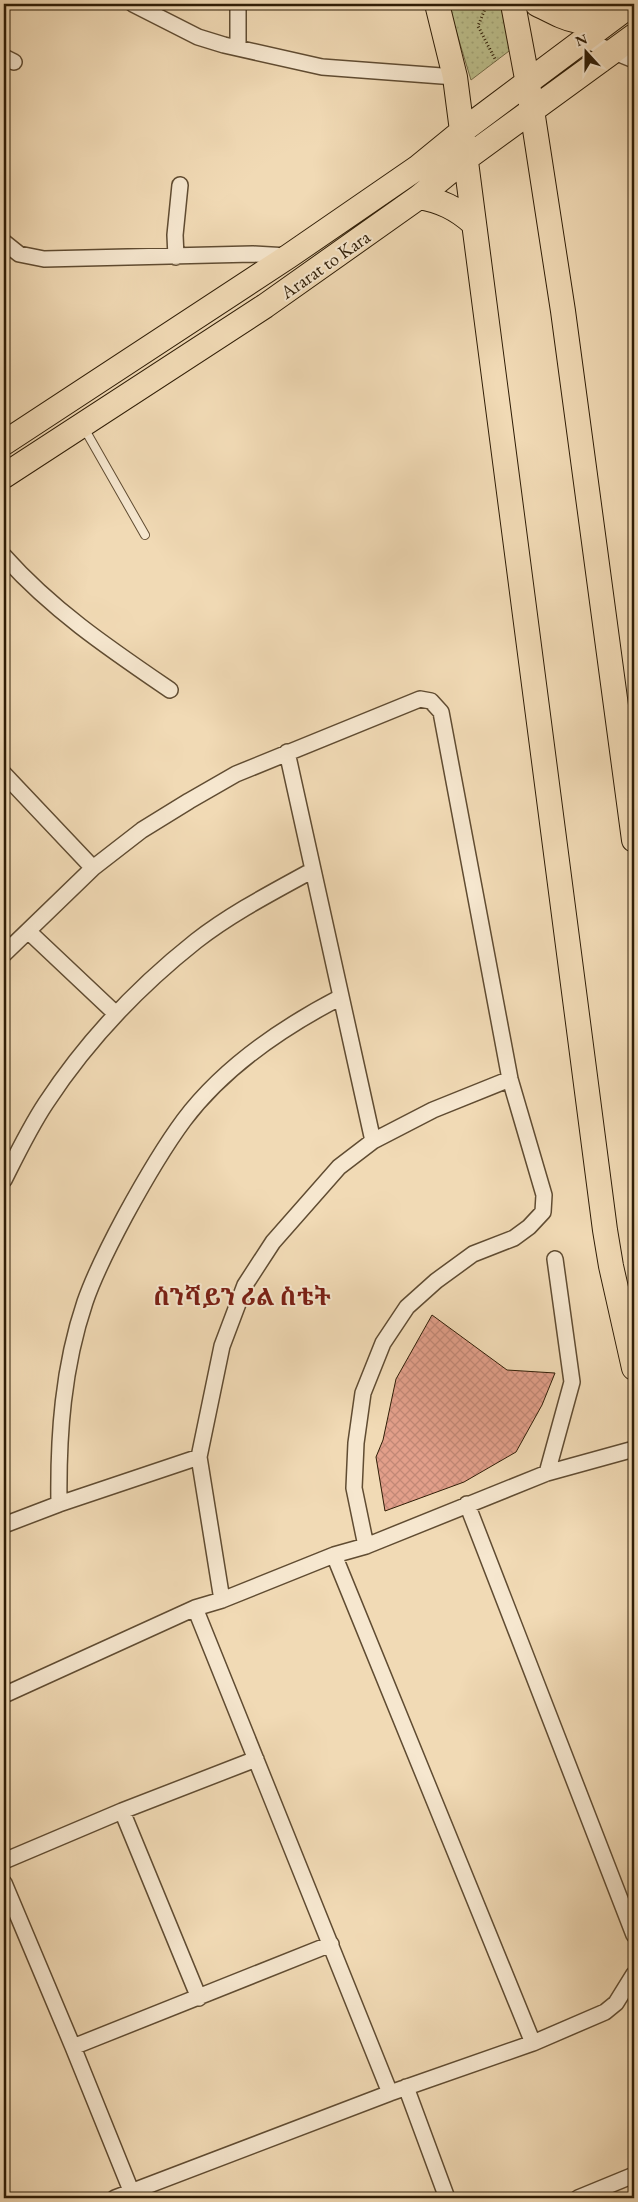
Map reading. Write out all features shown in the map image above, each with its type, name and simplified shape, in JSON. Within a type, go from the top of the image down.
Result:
[{"type":"main road","points":[[438,4],[455,77],[464,160],[610,1266],[634,1368]]},
{"type":"main road","points":[[513,4],[528,84],[563,311],[634,840]]},
{"type":"main road","points":[[537,4],[570,21],[588,22],[613,18]]},
{"type":"main road","name":"Ararat to Kara","points":[[4,443],[288,256],[417,168],[461,132],[528,84],[632,4]]},
{"type":"main road","name":"Ararat to Kara","points":[[4,476],[84,426],[265,306],[419,197],[464,160],[531,111],[624,55],[634,36]]},
{"type":"main road","points":[[419,197],[440,201],[455,209],[473,223]]},
{"type":"street","points":[[133,4],[198,37],[238,48],[322,67],[455,77]]},
{"type":"street","points":[[238,4],[238,48]]},
{"type":"street","points":[[585,40],[624,55]]},
{"type":"street","points":[[176,257],[175,235],[180,185]]},
{"type":"street","points":[[4,242],[19,254],[44,259],[253,254],[288,256]]},
{"type":"street","points":[[4,556],[30,585],[67,618],[170,690]]},
{"type":"street","points":[[4,952],[28,932],[93,868],[142,830],[236,774],[420,699],[431,701],[441,712],[510,1078],[544,1195],[542,1212],[529,1227],[514,1238],[473,1254],[436,1281],[408,1307],[383,1343],[363,1392],[356,1443],[354,1488],[366,1546]]},
{"type":"street","points":[[287,752],[373,1141]]},
{"type":"street","points":[[4,774],[93,868]]},
{"type":"street","points":[[4,1180],[46,1103],[116,1014],[158,973],[197,940],[253,902],[313,870]]},
{"type":"street","points":[[28,932],[116,1014]]},
{"type":"street","points":[[59,1504],[58,1444],[62,1406],[69,1364],[85,1302],[115,1236],[147,1175],[185,1119],[213,1088],[280,1032],[341,997]]},
{"type":"street","points":[[222,1600],[199,1457],[222,1346],[245,1285],[273,1242],[313,1194],[339,1167],[373,1141],[434,1110],[510,1078]]},
{"type":"street","points":[[546,1473],[572,1382],[555,1259]]},
{"type":"street","points":[[4,1695],[195,1608],[222,1600],[334,1555],[366,1546],[546,1473],[634,1449]]},
{"type":"street","points":[[4,1525],[59,1504],[199,1457]]},
{"type":"street","points":[[467,1504],[634,1935]]},
{"type":"street","points":[[334,1555],[533,2042]]},
{"type":"street","points":[[195,1608],[390,2093]]},
{"type":"street","points":[[4,1861],[122,1811],[256,1759]]},
{"type":"street","points":[[122,1811],[199,1998]]},
{"type":"street","points":[[4,1882],[74,2047],[133,2195]]},
{"type":"street","points":[[74,2047],[331,1944]]},
{"type":"street","points":[[115,2198],[133,2195],[390,2093],[533,2042],[605,2012],[616,2003],[634,1974]]},
{"type":"street","points":[[406,2087],[447,2198]]},
{"type":"street","points":[[578,2198],[634,2175]]},
{"type":"lane","points":[[84,426],[145,535]]},
{"type":"path","points":[[487,4],[478,26],[496,61]]},
{"type":"green space","points":[[448,4],[508,4],[513,48],[471,80]]},
{"type":"building","points":[[432,1315],[507,1370],[555,1373],[542,1405],[516,1452],[464,1482],[385,1511],[376,1457],[383,1440],[396,1379]]},
{"type":"district","name":"ስንሻይን ሪል ስቴት","points":[[242,1297]]}]
